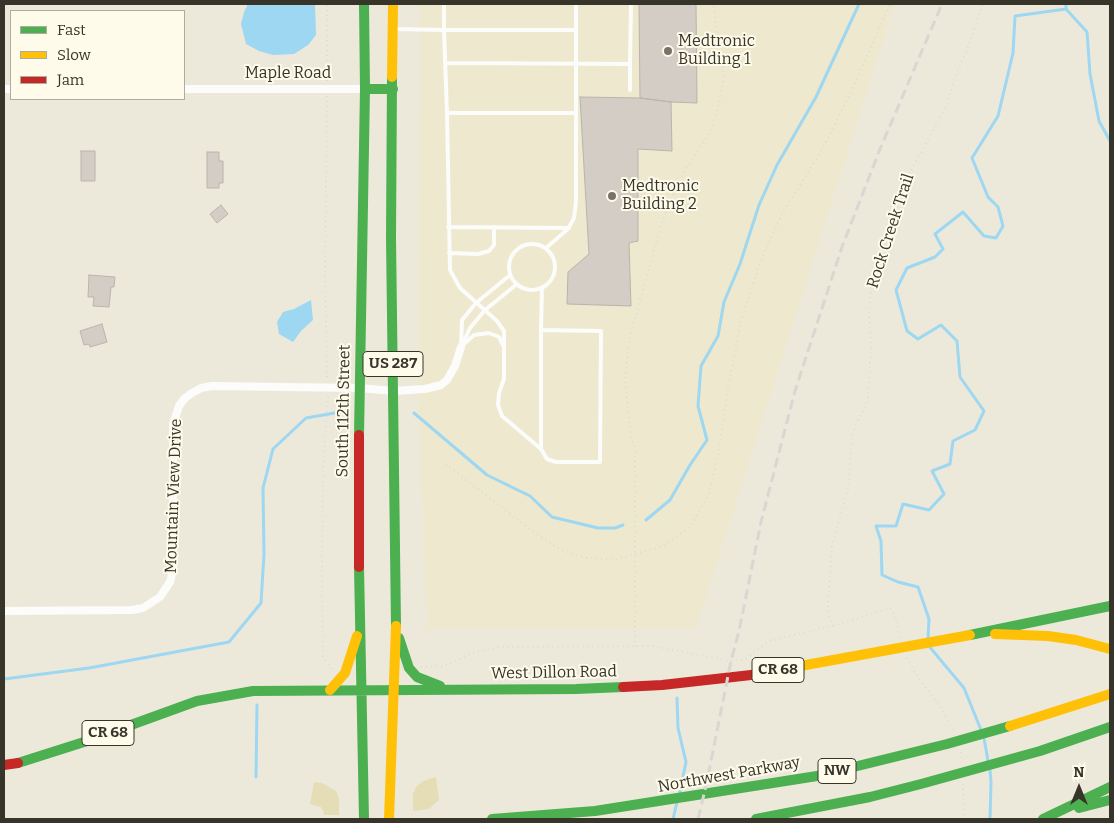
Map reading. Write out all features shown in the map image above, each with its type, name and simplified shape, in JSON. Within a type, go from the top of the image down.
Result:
[{"type":"main road","name":"South 112th Street","points":[[364,4],[365,89],[358,490],[364,819]]},
{"type":"main road","name":"US 287","points":[[389,819],[396,629],[391,238],[393,4]]},
{"type":"main road","name":"Maple Road","points":[[365,89],[393,89]]},
{"type":"main road","points":[[970,635],[1110,606]]},
{"type":"main road","points":[[330,690],[345,673],[360,625]]},
{"type":"main road","points":[[396,629],[409,668],[418,677],[454,689]]},
{"type":"main road","name":"West Dillon Road","points":[[4,764],[18,763],[84,742],[197,701],[252,691],[576,689],[680,683],[742,676],[970,635],[1020,634],[1048,636],[1076,640],[1110,649]]},
{"type":"main road","name":"Northwest Parkway","points":[[492,819],[595,811],[650,804],[817,776],[912,753],[1031,720],[1110,694]]},
{"type":"main road","name":"NW","points":[[756,819],[870,797],[922,784],[1040,751],[1110,727]]},
{"type":"main road","points":[[1044,819],[1110,787]]},
{"type":"main road","points":[[1044,819],[1090,804],[1110,800]]},
{"type":"street","name":"Maple Road","points":[[185,89],[365,89]]},
{"type":"street","name":"Mountain View Drive","points":[[4,611],[132,610],[144,608],[164,591],[170,582],[173,570],[173,424],[179,406],[185,398],[201,388],[212,386],[359,388],[393,391],[425,390],[441,385],[447,380],[461,347]]},
{"type":"lane","points":[[444,4],[450,270],[460,288],[497,321],[504,331],[504,379],[499,393],[498,405],[502,416],[540,449],[547,459],[556,462],[600,462],[602,331],[541,330]]},
{"type":"lane","points":[[546,248],[569,228],[574,218],[576,202],[576,4]]},
{"type":"lane","points":[[630,90],[631,4]]},
{"type":"lane","points":[[393,29],[576,30]]},
{"type":"lane","points":[[445,63],[630,64]]},
{"type":"lane","points":[[447,113],[576,113]]},
{"type":"lane","points":[[448,227],[569,228]]},
{"type":"lane","points":[[449,253],[478,254],[489,251],[494,245],[494,227]]},
{"type":"lane","points":[[534,244],[546,248],[553,255],[555,270],[548,284],[542,288],[535,290],[527,289],[517,284],[510,275],[510,260],[519,248],[534,244]]},
{"type":"lane","points":[[461,347],[462,320],[476,303],[510,275]]},
{"type":"lane","points":[[461,347],[470,328],[485,310],[517,284]]},
{"type":"lane","points":[[540,449],[542,288]]},
{"type":"lane","points":[[461,347],[474,335],[489,333],[499,337],[504,347]]},
{"type":"path","points":[[327,4],[325,272],[328,409],[323,469],[323,658],[338,673]]},
{"type":"path","points":[[635,646],[635,449],[631,438],[625,377],[628,351],[631,332],[661,226],[671,198],[684,172],[709,134],[717,112],[723,82],[723,62],[714,4]]},
{"type":"path","points":[[446,464],[556,547],[580,557],[614,560],[663,546],[690,527],[708,496],[718,455],[741,321],[759,265],[784,210],[821,152],[850,94],[890,4]]},
{"type":"path","name":"Rock Creek Trail","points":[[833,626],[828,614],[832,546],[848,489],[852,436],[868,398],[871,346],[869,304],[872,279],[908,176],[945,109],[983,4]]},
{"type":"path","points":[[413,672],[417,668],[444,666],[474,653],[499,647],[635,646],[666,648],[731,661],[746,659],[769,641],[867,617],[890,608],[896,619],[897,647]]},
{"type":"path","points":[[906,657],[920,680],[939,704],[956,737]]},
{"type":"path","points":[[961,750],[962,763]]},
{"type":"path","points":[[963,779],[964,819]]},
{"type":"shaded area","points":[[420,4],[897,4],[891,16],[696,629],[427,628],[418,392]]},
{"type":"shaded area","points":[[436,777],[439,800],[429,809],[413,811],[413,794],[416,787],[423,781]]},
{"type":"shaded area","points":[[314,782],[322,783],[336,791],[339,799],[339,815],[324,815],[321,807],[310,804]]},
{"type":"water","points":[[248,4],[315,4],[316,35],[308,45],[294,54],[273,55],[259,51],[246,44],[241,24]]},
{"type":"water","points":[[311,300],[313,320],[293,342],[279,334],[277,322],[283,312],[294,309]]},
{"type":"building","name":"Medtronic Building 1","points":[[639,4],[696,4],[697,103],[640,98]]},
{"type":"building","name":"Medtronic Building 2","points":[[580,97],[640,98],[671,102],[672,151],[638,149],[638,241],[629,243],[631,306],[567,304],[568,272],[589,254]]},
{"type":"building","points":[[81,151],[95,151],[95,181],[81,181]]},
{"type":"building","points":[[207,152],[219,152],[219,161],[223,161],[223,183],[219,183],[219,188],[207,188]]},
{"type":"building","points":[[221,205],[228,214],[217,223],[210,214]]},
{"type":"building","points":[[89,275],[115,277],[114,287],[111,287],[109,307],[93,306],[94,297],[88,297]]},
{"type":"building","points":[[102,324],[107,342],[90,347],[89,344],[84,345],[80,331]]},
{"type":"waterway","points":[[646,520],[670,500],[707,440],[698,406],[701,366],[718,336],[724,302],[740,264],[759,205],[777,165],[816,97],[859,4]]},
{"type":"waterway","points":[[928,639],[929,619],[918,587],[898,582],[882,575],[881,541],[876,526],[896,526],[903,504],[929,510],[944,494],[932,471],[950,464],[953,441],[975,430],[984,411],[960,377],[957,341],[941,325],[918,339],[907,331],[896,290],[907,268],[935,257],[943,249],[935,234],[963,212],[984,236],[996,238],[1003,226],[998,207],[988,197],[972,158],[998,116],[1013,53],[1015,16],[1066,9],[1066,4]]},
{"type":"waterway","points":[[1066,9],[1087,32],[1090,74],[1099,121],[1110,141]]},
{"type":"waterway","points":[[4,679],[89,668],[229,642],[261,603],[264,554],[263,488],[273,449],[306,418],[346,411]]},
{"type":"waterway","points":[[414,413],[487,475],[530,496],[552,517],[598,528],[615,528],[623,525]]},
{"type":"waterway","points":[[928,645],[964,688],[981,730]]},
{"type":"waterway","points":[[677,698],[678,728],[686,762],[679,796]]},
{"type":"waterway","points":[[256,777],[257,705]]},
{"type":"waterway","points":[[984,738],[988,761]]},
{"type":"waterway","points":[[990,770],[990,819]]},
{"type":"waterway","points":[[673,819],[677,802]]},
{"type":"railway","points":[[698,819],[761,522],[795,391],[842,247],[880,149],[942,4]]},
{"type":"traffic: fast","points":[[359,435],[365,89],[364,4]]},
{"type":"traffic: fast","points":[[392,77],[391,238],[396,626]]},
{"type":"traffic: fast","points":[[365,89],[393,89]]},
{"type":"traffic: fast","points":[[359,567],[364,819]]},
{"type":"traffic: fast","points":[[970,635],[1110,606]]},
{"type":"traffic: fast","points":[[399,638],[409,668],[417,677],[440,686]]},
{"type":"traffic: fast","points":[[18,763],[84,742],[197,701],[253,691],[623,687]]},
{"type":"traffic: fast","points":[[492,819],[595,811],[817,776],[947,744],[1010,726]]},
{"type":"traffic: fast","points":[[756,819],[870,797],[921,784],[1040,751],[1110,727]]},
{"type":"traffic: fast","points":[[1043,819],[1110,787]]},
{"type":"traffic: fast","points":[[1079,808],[1110,800]]},
{"type":"traffic: slow","points":[[392,77],[393,4]]},
{"type":"traffic: slow","points":[[389,819],[396,626]]},
{"type":"traffic: slow","points":[[995,634],[1048,636],[1076,640],[1110,649]]},
{"type":"traffic: slow","points":[[751,675],[970,635]]},
{"type":"traffic: slow","points":[[330,690],[345,673],[357,636]]},
{"type":"traffic: slow","points":[[1010,726],[1110,694]]},
{"type":"traffic: jam","points":[[359,435],[359,567]]},
{"type":"traffic: jam","points":[[623,687],[662,685],[751,675]]},
{"type":"traffic: jam","points":[[4,765],[18,763]]},
{"type":"place","name":"Medtronic Building 1","points":[[668,51]]},
{"type":"place","name":"Medtronic Building 2","points":[[612,196]]}]
